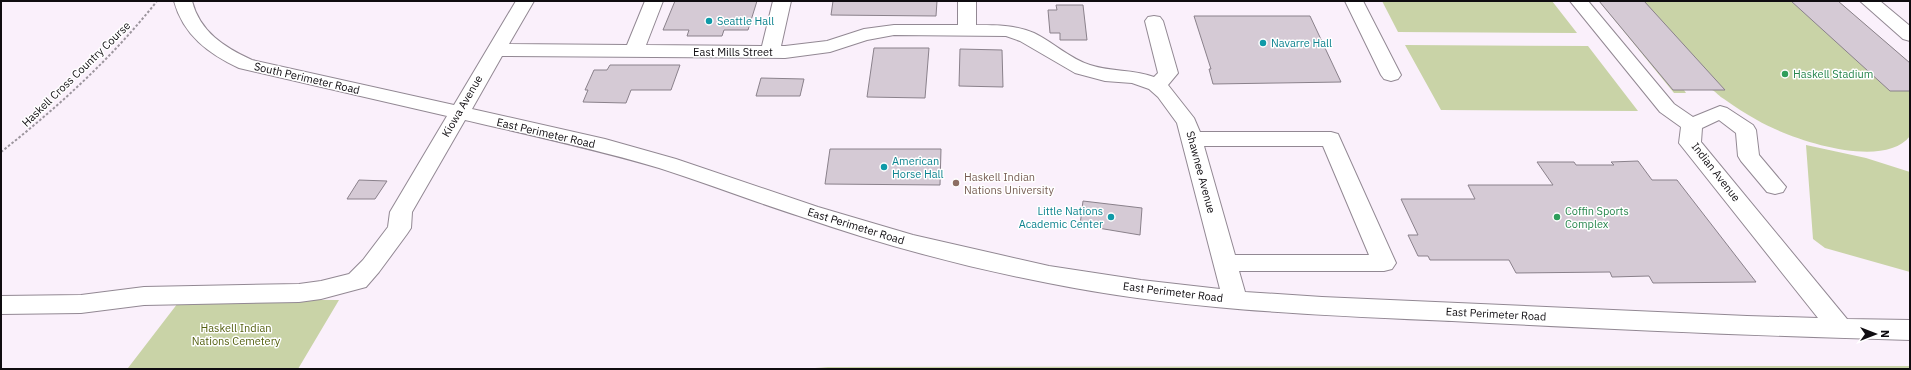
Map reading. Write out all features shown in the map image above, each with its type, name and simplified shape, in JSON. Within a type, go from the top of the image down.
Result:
[{"type":"street","name":"South Perimeter Road","points":[[183,1],[185,12],[191,24],[201,36],[227,55],[241,62],[258,68],[458,112]]},
{"type":"street","name":"Kiowa Avenue","points":[[1,305],[81,304],[144,296],[299,293],[321,290],[356,281],[371,266],[399,228],[400,212],[525,1]]},
{"type":"street","points":[[634,52],[654,1]]},
{"type":"street","points":[[770,52],[782,1]]},
{"type":"street","points":[[967,1],[967,30]]},
{"type":"street","points":[[1354,1],[1391,75]]},
{"type":"street","points":[[1579,1],[1667,108],[1692,125],[1720,112],[1746,130],[1749,156],[1776,187]]},
{"type":"street","points":[[1869,1],[1910,35]]},
{"type":"street","points":[[1154,21],[1168,73],[1164,79],[1156,84]]},
{"type":"street","name":"East Mills Street","points":[[496,50],[770,52],[823,47],[879,32],[967,30]]},
{"type":"street","name":"Shawnee Avenue","points":[[967,30],[992,30],[1014,33],[1027,37],[1082,69],[1105,75],[1135,77],[1156,84],[1165,93],[1187,122],[1235,300]]},
{"type":"street","name":"East Perimeter Road","points":[[458,112],[551,133],[668,164],[810,212],[911,243],[1049,275],[1141,289],[1235,300],[1330,306],[1842,329],[1910,330]]},
{"type":"street","name":"Indian Avenue","points":[[1692,125],[1690,143],[1842,329]]},
{"type":"street","points":[[1192,139],[1331,139],[1384,263],[1225,263]]},
{"type":"path","name":"Haskell Cross Country Course","points":[[1,152],[43,119],[126,40],[157,1]]},
{"type":"green space","points":[[1382,1],[1552,1],[1577,33],[1398,32]]},
{"type":"green space","name":"Haskell Stadium","points":[[1599,1],[1838,1],[1910,63],[1910,136],[1897,146],[1879,151],[1858,151],[1835,148],[1812,143],[1772,128],[1740,110],[1712,90],[1684,90],[1686,93],[1674,93]]},
{"type":"green space","points":[[1405,45],[1588,46],[1638,111],[1441,110]]},
{"type":"green space","points":[[1806,145],[1866,158],[1910,172],[1910,272],[1825,248],[1813,239]]},
{"type":"green space","name":"Haskell Indian Nations Cemetery","points":[[181,299],[339,300],[298,369],[128,368]]},
{"type":"green space","points":[[1910,366],[1910,369],[802,369],[828,367]]},
{"type":"building","name":"Seattle Hall","points":[[675,1],[757,1],[748,30],[724,30],[722,36],[687,36],[689,30],[663,30]]},
{"type":"building","points":[[833,1],[937,1],[936,16],[831,15]]},
{"type":"building","points":[[1599,1],[1644,1],[1725,90],[1673,90]]},
{"type":"building","points":[[1791,1],[1838,1],[1910,63],[1910,91],[1890,91]]},
{"type":"building","points":[[1056,5],[1083,5],[1087,40],[1060,40],[1060,33],[1050,33],[1048,10],[1057,10]]},
{"type":"building","name":"Navarre Hall","points":[[1194,16],[1310,16],[1341,82],[1213,84],[1209,69],[1211,69]]},
{"type":"building","points":[[874,48],[929,48],[925,98],[867,97]]},
{"type":"building","points":[[960,49],[1002,50],[1003,87],[959,86]]},
{"type":"building","points":[[610,65],[680,65],[671,90],[631,90],[626,103],[583,102],[588,90],[585,90],[594,70],[607,70]]},
{"type":"building","points":[[761,78],[804,79],[800,96],[756,96]]},
{"type":"building","name":"American Horse Hall","points":[[830,149],[941,149],[940,185],[825,184]]},
{"type":"building","name":"Coffin Sports Complex","points":[[1638,161],[1652,180],[1677,180],[1756,282],[1653,283],[1649,276],[1612,277],[1610,272],[1516,273],[1509,260],[1430,260],[1428,256],[1418,256],[1408,235],[1418,235],[1401,199],[1475,199],[1468,185],[1553,185],[1537,162],[1574,162],[1576,165],[1614,165],[1611,162]]},
{"type":"building","points":[[359,180],[387,181],[375,199],[347,199]]},
{"type":"building","name":"Little Nations Academic Center","points":[[1083,201],[1142,208],[1140,235],[1080,225]]},
{"type":"place","name":"Seattle Hall","points":[[709,21]]},
{"type":"place","name":"Navarre Hall","points":[[1263,43]]},
{"type":"place","name":"Haskell Stadium","points":[[1785,74]]},
{"type":"place","name":"American Horse Hall","points":[[884,167]]},
{"type":"place","name":"Haskell Indian Nations University","points":[[956,183]]},
{"type":"place","name":"Little Nations Academic Center","points":[[1111,217]]},
{"type":"place","name":"Coffin Sports Complex","points":[[1557,217]]}]
